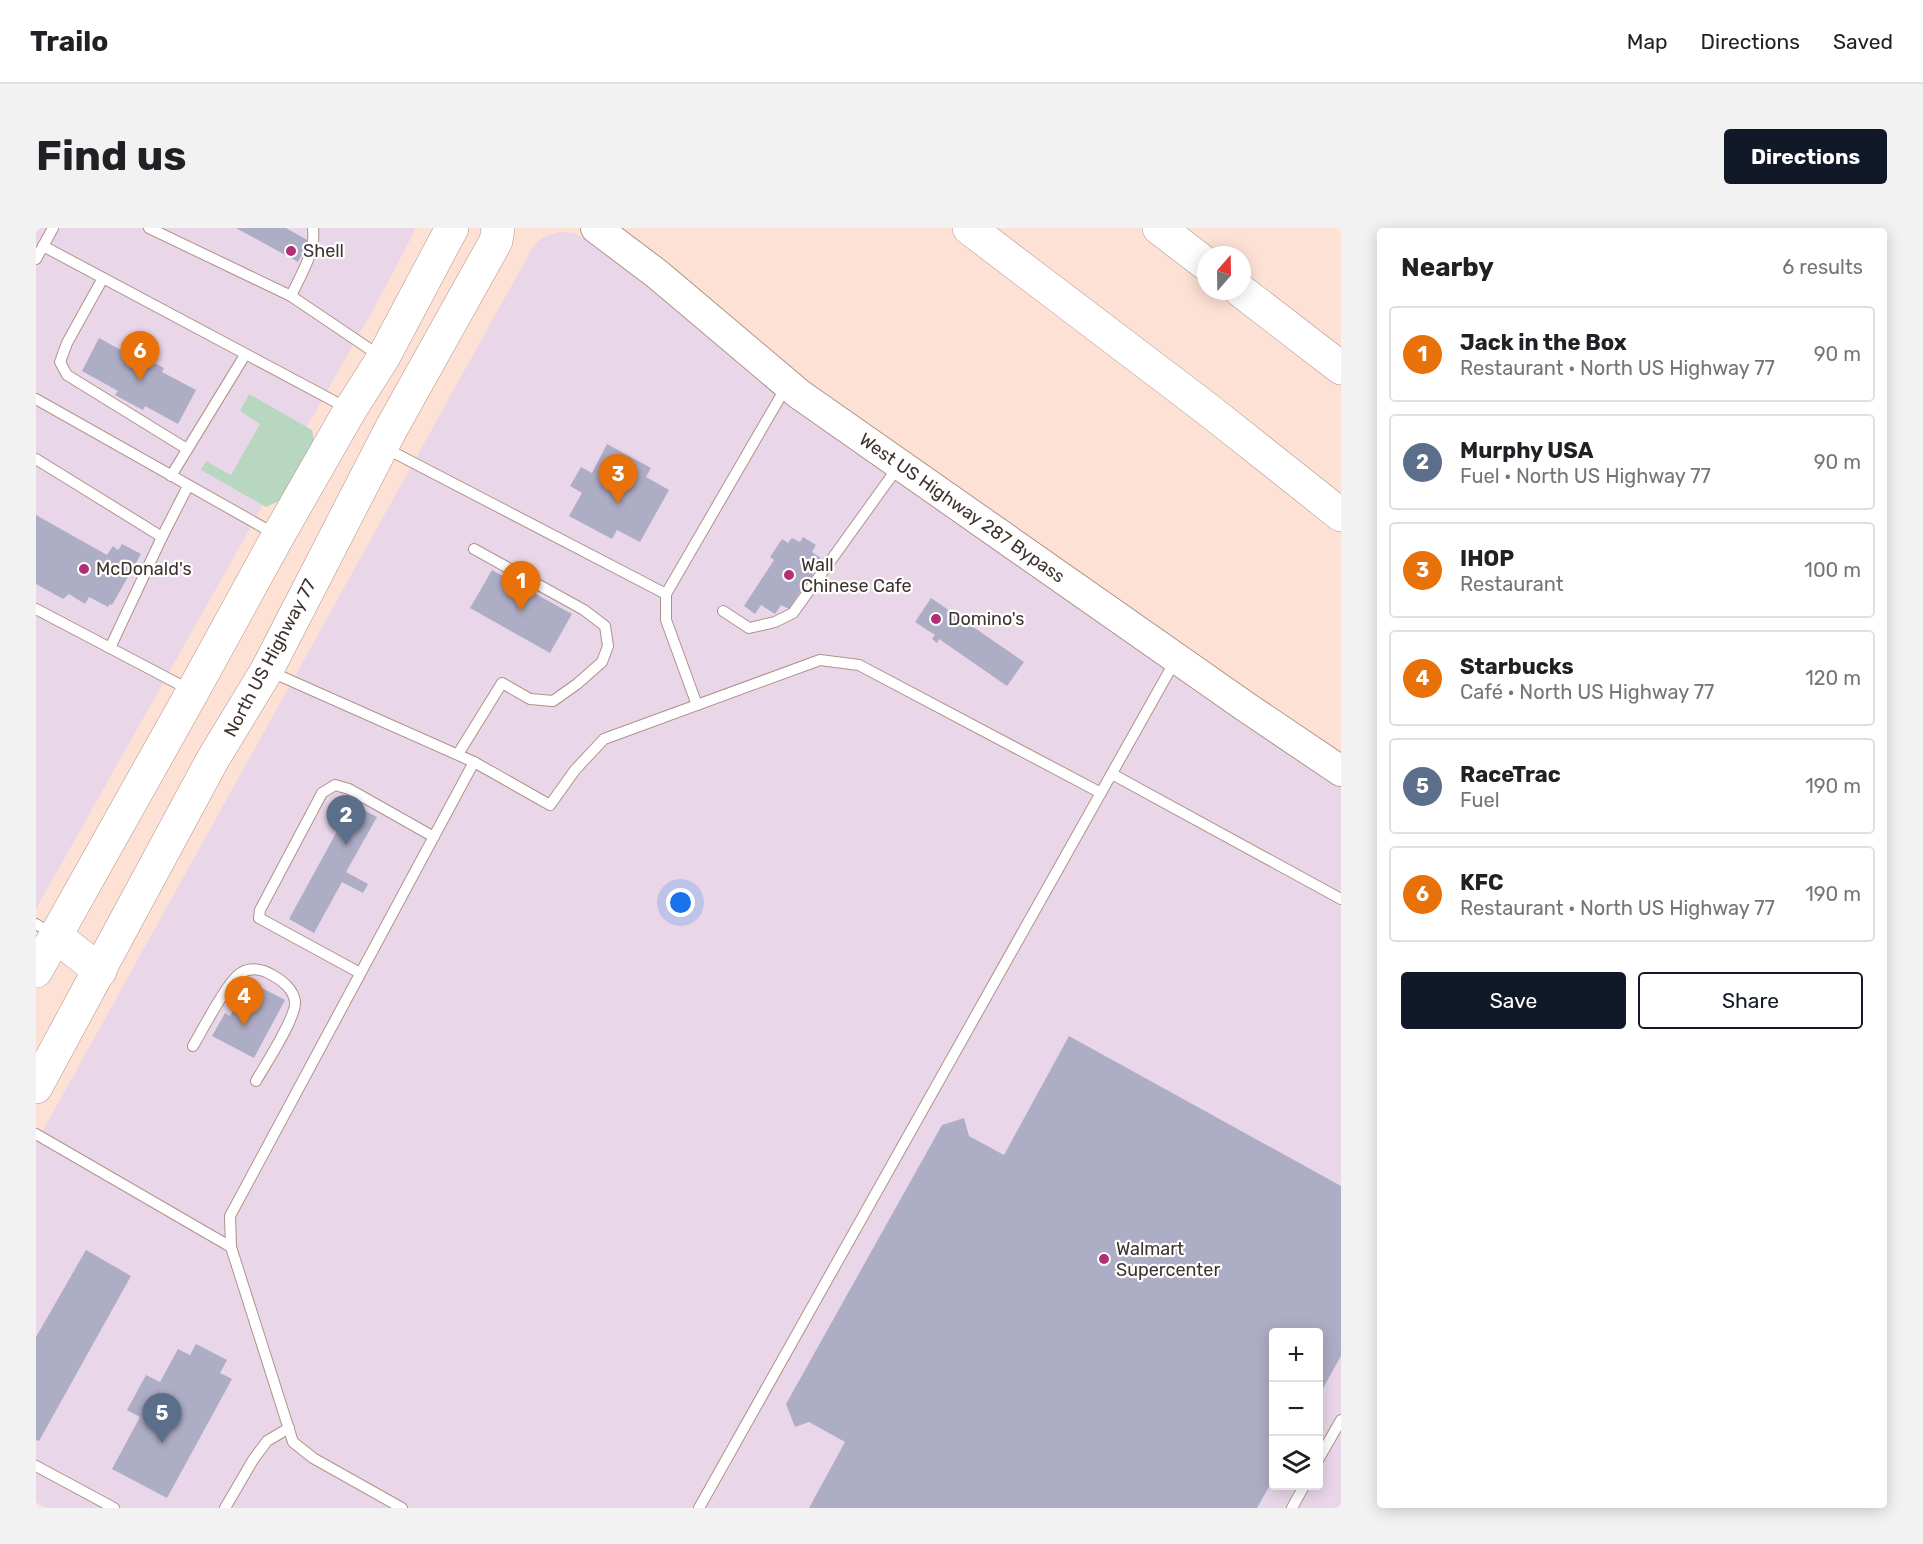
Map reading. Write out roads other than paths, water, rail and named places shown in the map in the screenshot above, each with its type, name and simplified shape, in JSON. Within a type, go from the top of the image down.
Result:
[{"type":"main road","points":[[36,971],[46,930],[193,691],[278,536],[350,410],[383,358],[452,228]]},
{"type":"main road","name":"North US Highway 77","points":[[36,1087],[213,759],[267,670],[382,446],[496,241],[498,228]]},
{"type":"main road","name":"West US Highway 287 Bypass","points":[[596,228],[657,274],[788,384],[1176,658],[1341,771]]},
{"type":"main road","points":[[629,228],[639,248],[657,274]]},
{"type":"main road","points":[[969,228],[1206,408],[1341,515]]},
{"type":"main road","points":[[1159,228],[1197,257]]},
{"type":"main road","points":[[1251,299],[1341,368]]},
{"type":"main road","points":[[46,930],[100,971]]},
{"type":"lane","points":[[36,259],[53,228]]},
{"type":"lane","points":[[149,228],[291,296],[383,358]]},
{"type":"lane","points":[[291,296],[312,249],[313,228]]},
{"type":"lane","points":[[43,246],[350,410]]},
{"type":"lane","points":[[103,278],[67,343],[60,362],[67,375],[187,449]]},
{"type":"lane","points":[[171,476],[245,355]]},
{"type":"lane","points":[[697,705],[666,620],[666,594],[788,384]]},
{"type":"lane","points":[[36,399],[278,536]]},
{"type":"lane","points":[[382,446],[666,594]]},
{"type":"lane","points":[[36,459],[162,537]]},
{"type":"lane","points":[[723,610],[749,627],[775,622],[793,613],[900,464]]},
{"type":"lane","points":[[110,648],[162,537],[189,486]]},
{"type":"lane","points":[[458,754],[502,683],[530,699],[553,700],[577,684],[602,662],[609,646],[605,626],[584,610],[474,549]]},
{"type":"lane","points":[[36,609],[193,691]]},
{"type":"lane","points":[[699,1508],[1176,658]]},
{"type":"lane","points":[[267,670],[458,754],[550,805],[575,770],[604,739],[820,660],[859,665],[1101,793]]},
{"type":"lane","points":[[402,1508],[313,1458],[293,1442],[231,1248],[230,1216],[474,762]]},
{"type":"lane","points":[[1112,774],[1341,899]]},
{"type":"lane","points":[[360,974],[260,918],[260,910],[322,793],[336,785],[349,789],[434,837]]},
{"type":"lane","points":[[193,1046],[240,973],[255,969],[271,974],[287,986],[295,1001],[292,1016],[256,1081]]},
{"type":"lane","points":[[36,1134],[231,1248]]},
{"type":"lane","points":[[1323,1451],[1341,1420]]},
{"type":"lane","points":[[225,1508],[267,1441],[289,1428]]},
{"type":"lane","points":[[36,1466],[114,1508]]},
{"type":"lane","points":[[1292,1508],[1301,1490]]},
{"type":"place","name":"Shell","points":[[291,251]]},
{"type":"place","name":"KFC","points":[[140,381]]},
{"type":"place","name":"IHOP","points":[[618,504]]},
{"type":"place","name":"McDonald's","points":[[84,569]]},
{"type":"place","name":"Wall Chinese Cafe","points":[[789,575]]},
{"type":"place","name":"Jack in the Box","points":[[521,611]]},
{"type":"place","name":"Domino's","points":[[936,619]]},
{"type":"place","name":"Murphy USA","points":[[346,845]]},
{"type":"place","name":"Starbucks","points":[[244,1026]]},
{"type":"place","name":"Walmart Supercenter","points":[[1104,1259]]},
{"type":"place","name":"RaceTrac","points":[[162,1443]]}]
